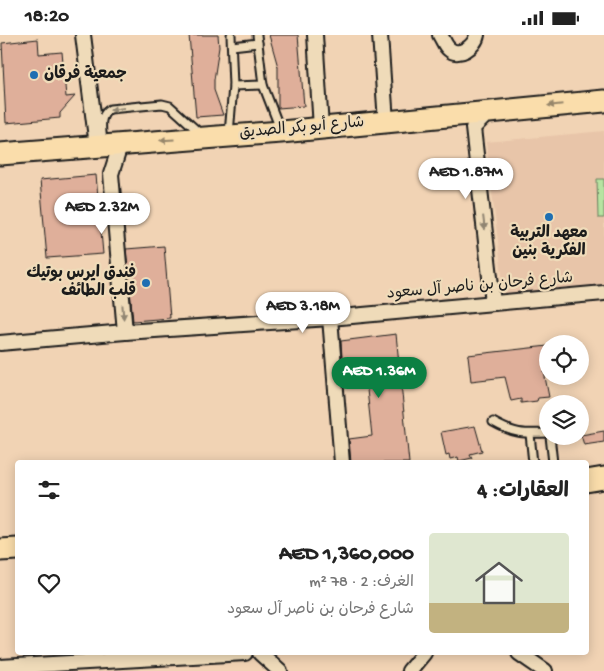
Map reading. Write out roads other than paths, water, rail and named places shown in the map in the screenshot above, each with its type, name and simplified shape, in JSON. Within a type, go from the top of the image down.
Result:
[{"type":"main road","name":"شارع أبو بكر الصديق","points":[[0,154],[281,132],[604,101]]},
{"type":"main road","points":[[589,480],[604,478]]},
{"type":"main road","points":[[0,550],[15,549]]},
{"type":"street","points":[[83,35],[107,145],[125,332]]},
{"type":"street","points":[[315,35],[321,128]]},
{"type":"street","points":[[380,35],[386,122]]},
{"type":"street","points":[[440,35],[450,50],[456,52],[473,46],[477,35]]},
{"type":"street","points":[[489,112],[473,128],[493,303]]},
{"type":"street","name":"شارع فرحان بن ناصر آل سعود","points":[[0,343],[125,332],[330,318],[604,293]]},
{"type":"street","points":[[330,318],[342,460]]},
{"type":"street","points":[[0,667],[210,655]]},
{"type":"street","points":[[262,655],[280,671]]},
{"type":"street","points":[[409,671],[422,655]]},
{"type":"street","points":[[522,655],[545,671]]},
{"type":"lane","points":[[229,135],[233,86],[231,35]]},
{"type":"lane","points":[[232,46],[257,39],[263,85],[281,132]]},
{"type":"lane","points":[[233,86],[263,85]]},
{"type":"lane","points":[[107,145],[102,117],[105,112],[110,109],[162,104],[170,106],[206,137]]},
{"type":"lane","points":[[493,422],[509,431],[539,434]]},
{"type":"lane","points":[[530,434],[533,460]]},
{"type":"lane","points":[[550,445],[553,460]]},
{"type":"place","name":"جمعية فرقان","points":[[34,75]]},
{"type":"place","name":"معهد التربية الفكرية بنين","points":[[549,217]]},
{"type":"place","name":"فندق ايرس بوتيك قلب الطائف","points":[[146,283]]}]
